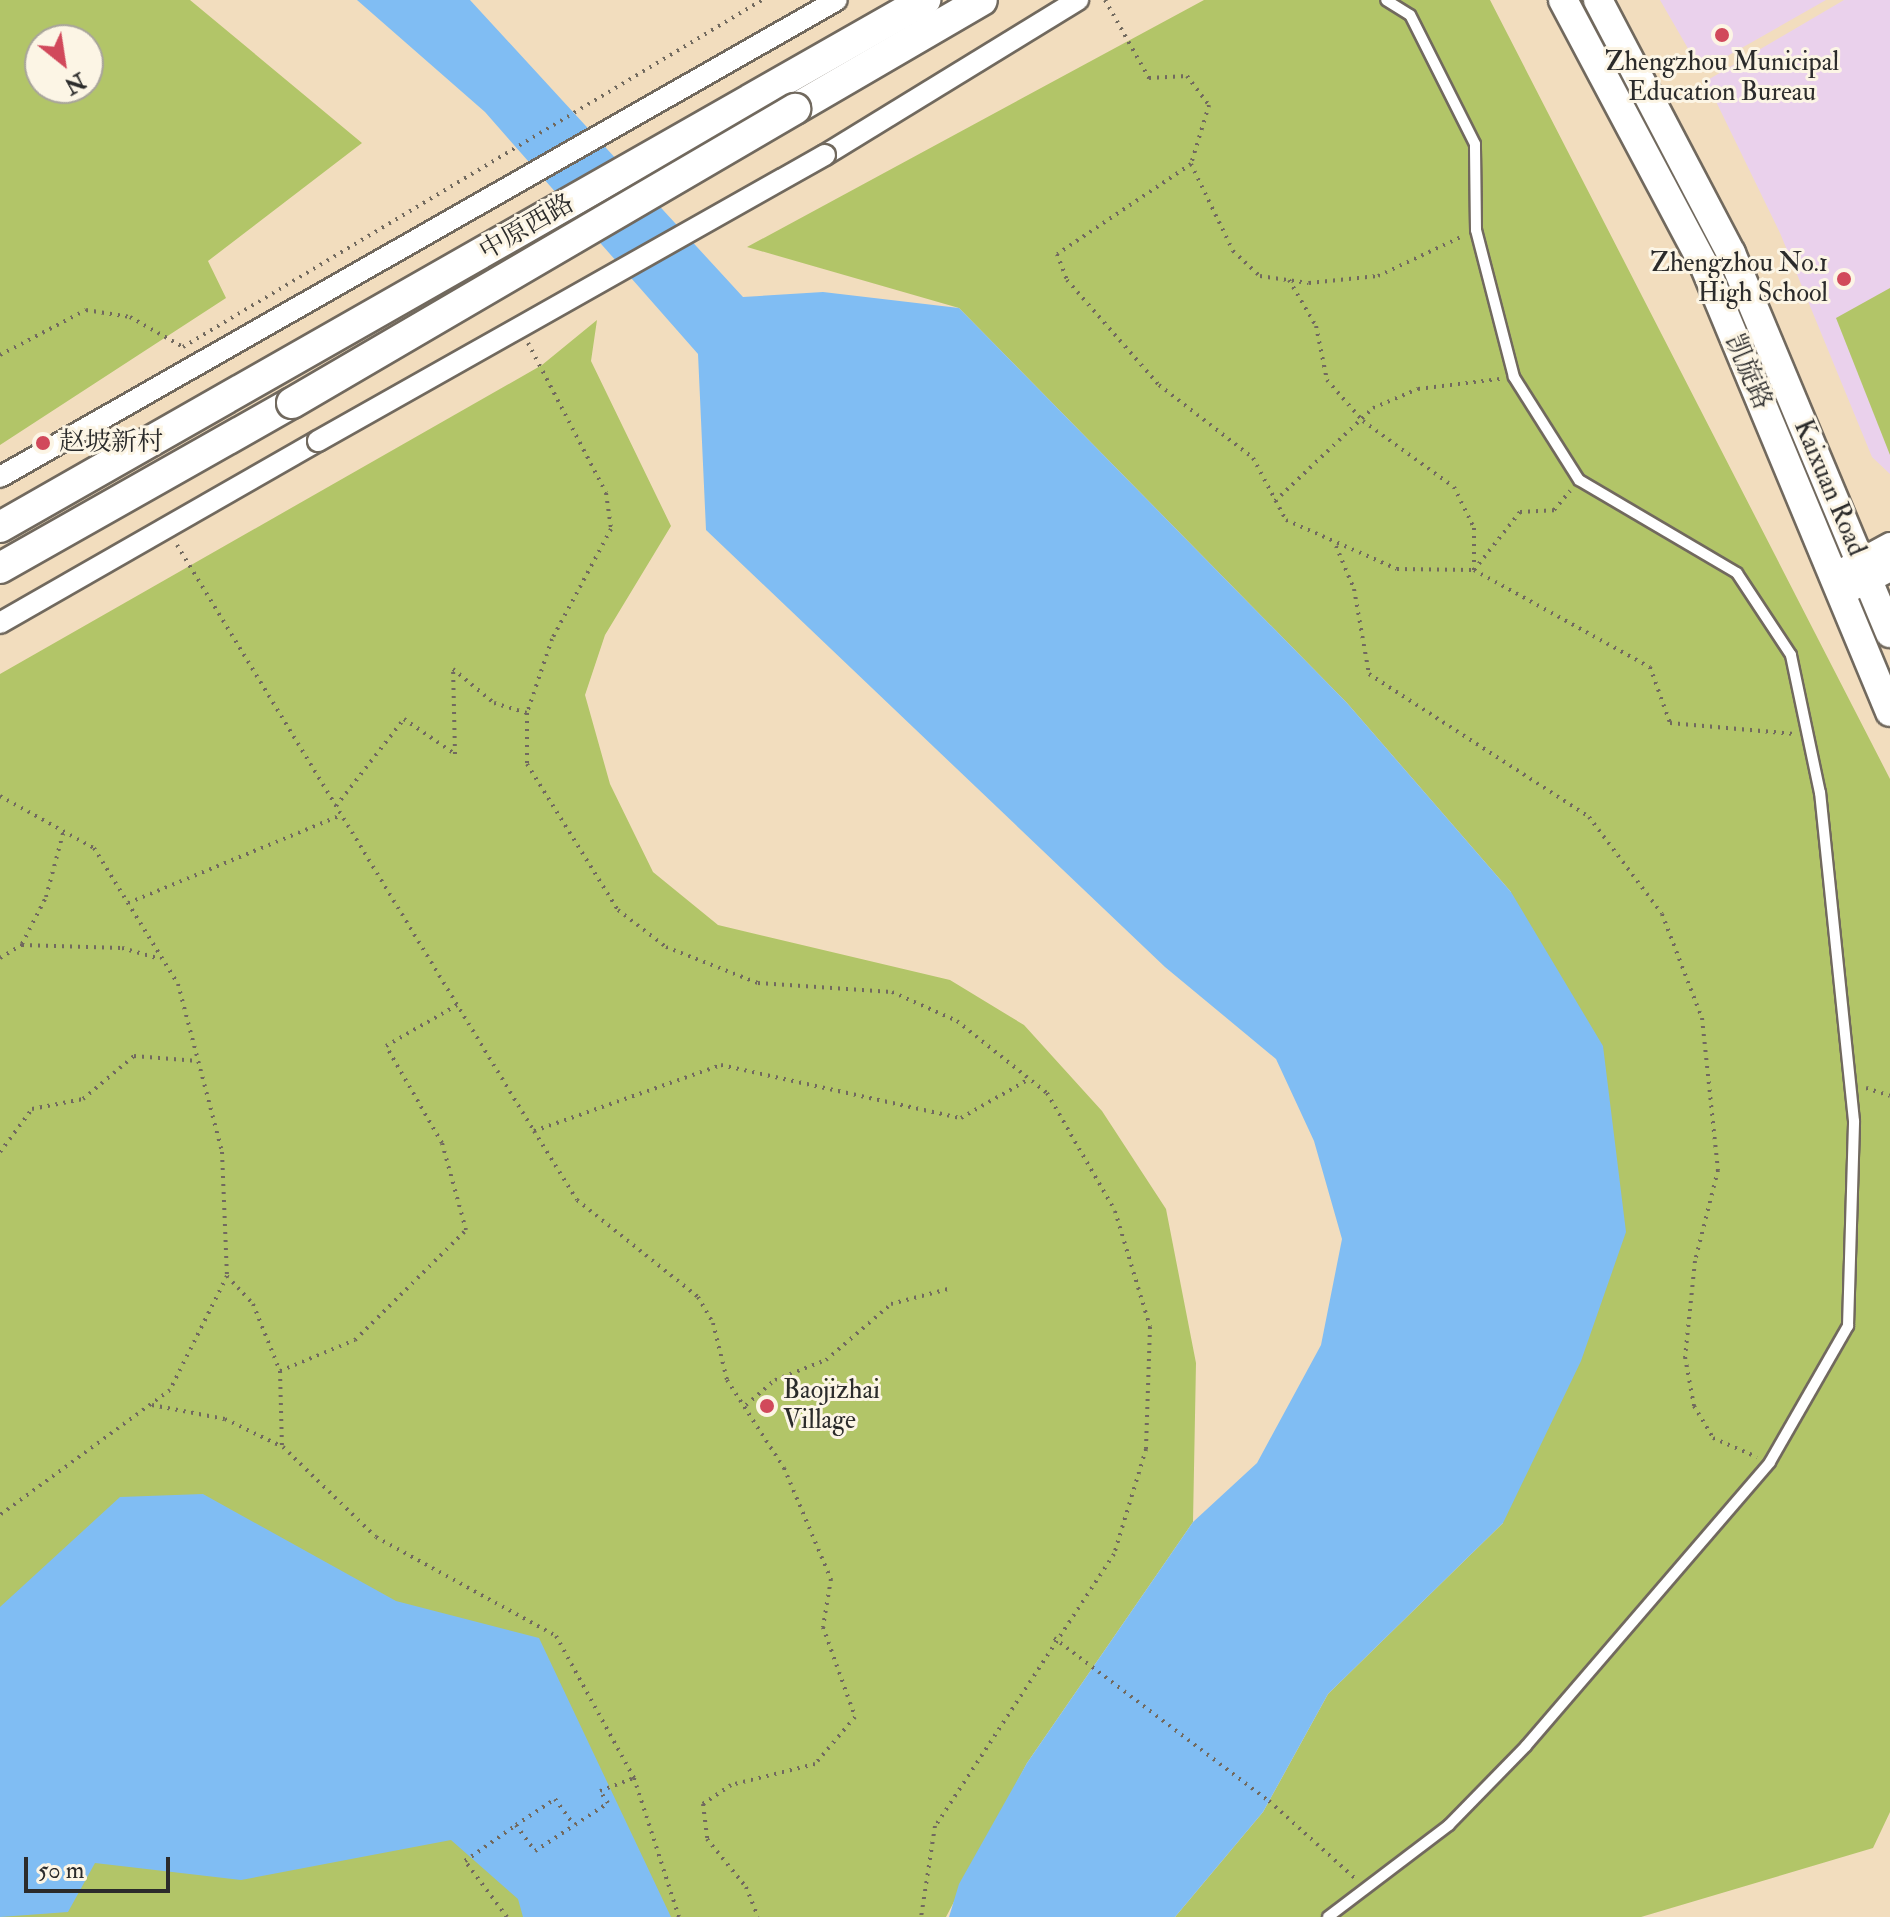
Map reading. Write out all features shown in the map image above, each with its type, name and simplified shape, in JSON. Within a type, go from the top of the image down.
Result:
[{"type":"main road","name":"中原西路","points":[[0,527],[925,0]]},
{"type":"main road","name":"中原西路","points":[[0,568],[292,403],[982,0]]},
{"type":"main road","name":"凯旋路","points":[[1563,0],[1661,174],[1890,712]]},
{"type":"main road","name":"Kaixuan Road","points":[[1598,0],[1688,160],[1873,570],[1890,633]]},
{"type":"street","points":[[0,477],[250,332],[761,47],[837,0]]},
{"type":"street","points":[[0,623],[825,155],[1078,0]]},
{"type":"street","points":[[1837,585],[1873,570],[1890,545]]},
{"type":"lane","points":[[1328,1917],[1364,1886],[1449,1825],[1526,1746],[1770,1462],[1848,1326],[1850,1083],[1808,735],[1791,655],[1737,573],[1579,480],[1514,377],[1476,230],[1475,144],[1410,15],[1386,0]]},
{"type":"path","points":[[0,355],[86,310],[130,317],[183,347],[762,0]]},
{"type":"path","points":[[1105,0],[1149,78],[1187,76],[1209,105],[1191,164],[1057,254],[1067,280],[1159,385],[1253,458],[1286,520],[1336,546],[1397,569],[1474,570],[1650,667],[1670,723],[1808,735]]},
{"type":"path","points":[[1191,164],[1233,251],[1260,276],[1289,280],[1378,276],[1476,230]]},
{"type":"path","points":[[1289,280],[1316,326],[1327,380],[1363,421],[1454,487],[1474,528],[1474,570]]},
{"type":"path","points":[[521,326],[548,392],[606,493],[611,529],[552,639],[527,713],[527,764],[618,910],[666,947],[758,983],[892,992],[957,1021],[1047,1093],[1115,1211],[1150,1327],[1146,1449],[1114,1554],[1054,1638],[935,1826],[921,1917]]},
{"type":"path","points":[[1275,501],[1363,421],[1373,408],[1418,389],[1514,377]]},
{"type":"path","points":[[1474,570],[1520,512],[1554,510],[1579,480]]},
{"type":"path","points":[[166,528],[577,1200],[698,1297],[713,1323],[727,1380],[784,1468],[831,1579],[823,1627],[855,1717],[815,1764],[731,1785],[703,1804],[707,1839],[746,1887],[758,1917]]},
{"type":"path","points":[[1336,546],[1354,589],[1369,674],[1589,817],[1662,914],[1702,1018],[1718,1170],[1695,1261],[1685,1357],[1689,1381],[1713,1438],[1770,1462]]},
{"type":"path","points":[[336,806],[404,719],[455,754],[453,669],[494,703],[527,713]]},
{"type":"path","points":[[0,796],[94,848],[178,984],[222,1152],[227,1276],[170,1390],[0,1515]]},
{"type":"path","points":[[128,903],[341,815]]},
{"type":"path","points":[[22,945],[46,897],[64,830]]},
{"type":"path","points":[[0,958],[22,945],[122,948],[162,959]]},
{"type":"path","points":[[280,1371],[355,1340],[466,1230],[442,1143],[386,1046],[457,1005]]},
{"type":"path","points":[[0,1152],[32,1109],[83,1099],[134,1056],[198,1061]]},
{"type":"path","points":[[534,1131],[721,1065],[961,1118],[1029,1079]]},
{"type":"path","points":[[1850,1083],[1890,1096]]},
{"type":"path","points":[[227,1276],[253,1304],[280,1371],[283,1447]]},
{"type":"path","points":[[746,1405],[775,1380],[826,1360],[891,1304],[948,1289]]},
{"type":"path","points":[[151,1404],[225,1419],[283,1447],[376,1537],[556,1636],[634,1778],[679,1917]]},
{"type":"path","points":[[1054,1638],[1269,1801],[1364,1886]]},
{"type":"path","points":[[516,1825],[535,1851],[608,1803],[600,1791],[634,1778]]},
{"type":"path","points":[[507,1917],[465,1861],[555,1799],[574,1825]]},
{"type":"shaded area","name":"Zhengzhou Municipal Education Bureau","points":[[1660,0],[1826,0],[1701,71]]},
{"type":"shaded area","name":"Zhengzhou No.1 High School","points":[[1844,0],[1890,0],[1890,474],[1872,457],[1780,233],[1706,81]]},
{"type":"green space","points":[[0,0],[190,0],[362,143],[208,261],[226,298],[0,445]]},
{"type":"green space","points":[[1204,0],[1490,0],[1890,779],[1890,1812],[1873,1848],[1641,1917],[1175,1917],[1263,1812],[1328,1694],[1503,1523],[1511,892],[1347,703],[959,308],[747,247]]},
{"type":"green space","points":[[1890,288],[1890,455],[1836,318]]},
{"type":"green space","points":[[597,320],[591,361],[671,526],[605,635],[585,695],[610,784],[653,872],[718,925],[950,980],[1024,1025],[1102,1111],[1166,1209],[1196,1363],[1193,1522],[1027,1763],[946,1917],[0,1917],[0,674],[542,365]]},
{"type":"water","points":[[357,0],[470,0],[743,297],[823,292],[959,308],[1347,703],[1511,892],[1603,1046],[1626,1232],[1581,1361],[1503,1523],[1328,1694],[1263,1812],[1175,1917],[949,1917],[959,1884],[1027,1763],[1193,1522],[1257,1463],[1321,1345],[1342,1239],[1314,1141],[1276,1059],[1165,967],[706,530],[698,354],[485,112]]},
{"type":"water","points":[[203,1494],[396,1601],[539,1638],[671,1917],[523,1917],[518,1899],[451,1840],[241,1880],[95,1863],[68,1912],[0,1917],[0,1607],[120,1497]]},
{"type":"place","name":"Zhengzhou Municipal Education Bureau","points":[[1722,35]]},
{"type":"place","name":"Zhengzhou No.1 High School","points":[[1844,279]]},
{"type":"place","name":"赵坡新村","points":[[43,443]]},
{"type":"place","name":"Baojizhai Village","points":[[767,1406]]}]
